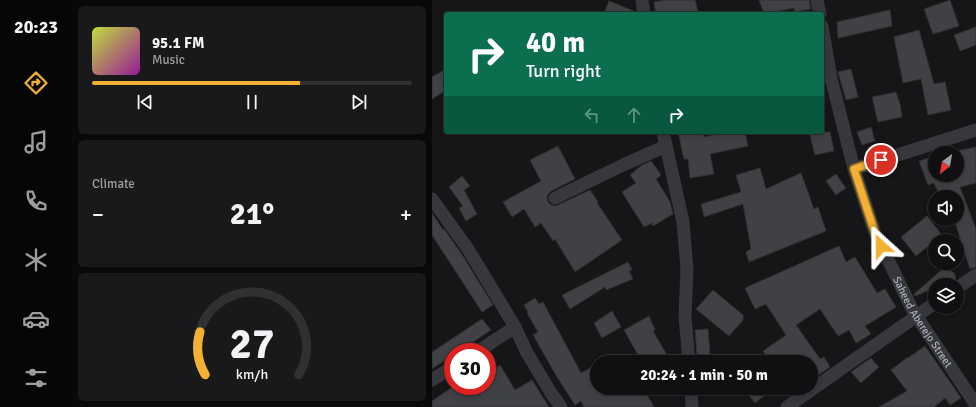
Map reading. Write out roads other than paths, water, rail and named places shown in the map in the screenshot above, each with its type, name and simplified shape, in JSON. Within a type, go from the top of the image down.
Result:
[{"type":"street","points":[[642,0],[644,12]]},
{"type":"street","points":[[817,0],[820,12]]},
{"type":"street","name":"Saheed Aberejo Street","points":[[824,38],[831,78],[854,169],[875,233],[913,311],[976,405]]},
{"type":"street","points":[[854,169],[976,130]]},
{"type":"street","points":[[663,134],[683,222],[687,269],[685,316],[688,355]]},
{"type":"street","points":[[555,198],[666,146]]},
{"type":"street","points":[[432,199],[468,249],[515,327],[526,351],[561,407]]},
{"type":"street","points":[[964,283],[976,275]]},
{"type":"street","points":[[787,407],[928,308]]},
{"type":"street","points":[[491,343],[515,327]]},
{"type":"street","points":[[432,380],[444,373]]},
{"type":"street","points":[[691,395],[692,407]]}]
